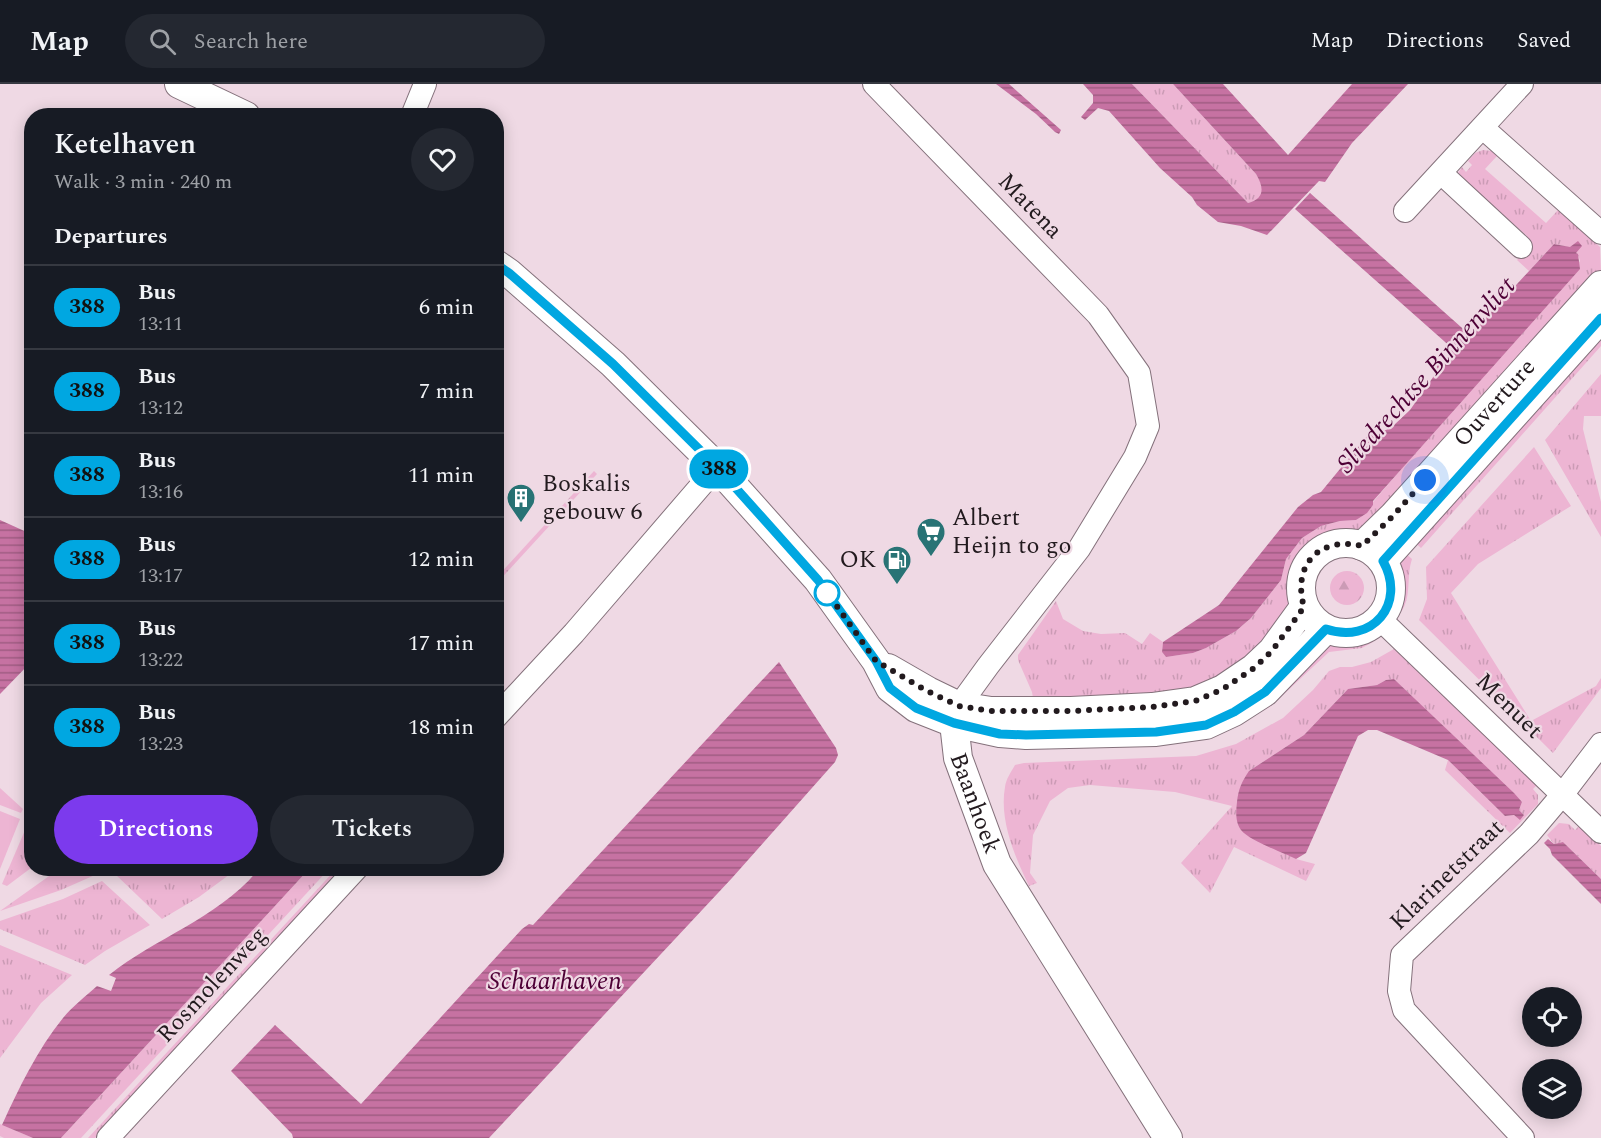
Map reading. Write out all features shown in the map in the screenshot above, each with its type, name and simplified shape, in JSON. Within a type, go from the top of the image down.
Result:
[{"type":"street","points":[[179,84],[220,92],[237,108]]},
{"type":"street","points":[[415,108],[425,84]]},
{"type":"street","name":"Matena","points":[[874,84],[1098,315],[1139,373],[1148,426],[1135,457],[1079,549],[988,666],[956,715]]},
{"type":"street","points":[[1405,211],[1522,84]]},
{"type":"street","points":[[1483,128],[1601,233]]},
{"type":"street","points":[[1440,173],[1521,247]]},
{"type":"street","points":[[504,270],[613,364],[717,467],[818,580],[876,661],[927,691],[956,715],[1000,734],[1156,732],[1206,725],[1234,712],[1265,692],[1326,629]]},
{"type":"street","name":"Ouverture","points":[[1373,554],[1393,516],[1601,285]]},
{"type":"street","name":"Ouverture","points":[[1373,554],[1601,318]]},
{"type":"street","points":[[504,708],[574,633],[717,467]]},
{"type":"street","points":[[1349,543],[1373,554],[1389,572],[1391,593],[1388,605],[1380,619],[1362,631],[1349,634],[1326,629],[1312,619],[1304,607],[1300,594],[1305,568],[1312,557],[1335,544],[1349,543]]},
{"type":"street","points":[[956,715],[991,711],[1071,711],[1152,707],[1195,701],[1223,689],[1254,668],[1272,651],[1304,607]]},
{"type":"street","name":"Menuet","points":[[1380,619],[1601,832]]},
{"type":"street","name":"Baanhoek","points":[[956,715],[958,758],[997,864],[1168,1138]]},
{"type":"street","name":"Klarinetstraat","points":[[1523,1138],[1404,1010],[1399,991],[1402,955],[1529,834],[1601,744]]},
{"type":"street","name":"Rosmolenweg","points":[[108,1138],[350,876]]},
{"type":"green space","points":[[1132,84],[1173,84],[1256,174],[1262,188],[1261,196],[1248,203]]},
{"type":"green space","points":[[1483,150],[1492,151],[1497,156],[1485,169],[1546,223],[1558,210],[1600,247],[1601,273],[1378,524],[1354,537],[1326,541],[1307,555],[1300,565],[1296,579],[1294,605],[1256,657],[1185,693],[1034,704],[1032,692],[1018,655],[1056,601],[1063,619],[1083,631],[1101,634],[1125,633],[1142,644],[1150,633],[1163,642],[1162,652],[1166,657],[1193,653],[1236,631],[1251,618],[1281,580],[1286,559],[1302,538],[1321,526],[1356,520],[1373,505],[1373,502],[1580,261],[1574,250],[1554,244],[1529,271],[1517,260],[1528,248],[1522,242],[1527,236],[1456,176],[1462,167],[1466,172],[1472,165],[1468,161],[1475,153]]},
{"type":"green space","points":[[1601,327],[1601,346],[1421,548],[1412,540]]},
{"type":"green space","points":[[1601,374],[1601,416],[1584,416],[1583,429],[1601,502],[1601,537],[1545,440]]},
{"type":"green space","points":[[1534,447],[1571,506],[1478,564],[1451,593],[1531,721],[1596,686],[1601,678],[1601,688],[1553,753],[1419,620],[1427,599],[1426,567]]},
{"type":"green space","points":[[594,471],[597,474],[504,575],[504,569]]},
{"type":"green space","points":[[1404,552],[1412,559],[1407,600],[1401,612],[1398,582]]},
{"type":"green space","points":[[1347,571],[1359,576],[1364,588],[1359,600],[1347,605],[1335,600],[1330,588],[1335,576]]},
{"type":"green space","points":[[1362,639],[1373,642],[1362,648],[1329,652],[1271,706],[1238,725],[1333,641]]},
{"type":"green space","points":[[1394,649],[1537,785],[1533,789],[1538,795],[1538,804],[1510,833],[1445,770],[1448,760],[1505,816],[1514,815],[1520,819],[1524,815],[1519,810],[1522,802],[1394,679],[1377,685],[1348,689],[1304,735],[1249,771],[1296,859],[1315,864],[1306,881],[1234,847],[1210,893],[1181,863],[1232,806],[1175,792],[1090,785],[1068,788],[1050,801],[1033,835],[1030,873],[1037,883],[1029,886],[1018,863],[1004,812],[1006,784],[1015,765],[1196,756],[1236,744],[1283,718],[1313,690],[1329,671],[1371,662]]},
{"type":"green space","points":[[0,788],[23,809],[21,813],[0,805]]},
{"type":"green space","points":[[0,811],[20,819],[0,869]]},
{"type":"green space","points":[[1559,823],[1569,824],[1575,830],[1580,825],[1601,846],[1601,879],[1563,842],[1554,844],[1547,835]]},
{"type":"green space","points":[[24,832],[24,873],[7,886],[2,884]]},
{"type":"green space","points":[[49,876],[93,876],[61,890],[0,911]]},
{"type":"green space","points":[[117,876],[228,876],[199,897],[162,919]]},
{"type":"green space","points":[[303,876],[323,876],[81,1138],[61,1138]]},
{"type":"green space","points":[[330,876],[338,876],[95,1138],[88,1138]]},
{"type":"green space","points":[[102,881],[150,925],[85,965],[0,929],[0,921],[63,899]]},
{"type":"green space","points":[[0,945],[72,975],[41,1003],[0,1058]]},
{"type":"green space","points":[[0,1124],[33,1138],[4,1138],[0,1136]]},
{"type":"water","points":[[996,84],[1009,84],[1061,130],[1059,134],[1036,114]]},
{"type":"water","points":[[1083,84],[1132,84],[1248,203],[1258,199],[1261,192],[1261,183],[1256,174],[1173,84],[1223,84],[1288,155],[1352,84],[1408,84],[1352,143],[1325,182],[1319,181],[1267,235],[1241,226],[1218,222],[1197,205],[1192,197],[1160,168],[1109,111],[1098,108],[1085,120],[1081,117],[1093,103],[1093,95]]},
{"type":"water","points":[[1310,193],[1470,335],[1554,244],[1570,247],[1578,241],[1582,246],[1576,253],[1580,269],[1373,501],[1367,513],[1356,520],[1321,526],[1302,538],[1286,559],[1281,580],[1251,618],[1236,631],[1193,653],[1166,657],[1162,652],[1163,642],[1219,605],[1298,507],[1313,495],[1321,492],[1368,435],[1393,426],[1410,410],[1436,373],[1437,366],[1453,349],[1295,209]]},
{"type":"water","points":[[0,520],[24,531],[24,669],[0,694]]},
{"type":"water","name":"Schaarhaven","points":[[779,662],[836,748],[838,755],[835,762],[732,878],[489,1138],[293,1138],[292,1134],[231,1071],[275,1025],[361,1104],[522,929],[529,924],[533,925]]},
{"type":"water","points":[[1394,679],[1514,793],[1522,802],[1519,810],[1524,815],[1520,820],[1514,815],[1505,816],[1448,760],[1377,730],[1368,730],[1358,736],[1306,853],[1296,859],[1245,834],[1238,824],[1236,809],[1241,786],[1249,771],[1304,735],[1348,689],[1377,685]]},
{"type":"water","points":[[1548,839],[1554,844],[1563,842],[1601,879],[1601,904],[1552,855],[1544,843]]},
{"type":"water","points":[[252,876],[303,876],[61,1138],[33,1138],[2,1125],[37,1056],[71,1009],[97,986],[111,991],[116,978],[109,975],[147,949],[207,914]]},
{"type":"bus line","name":"388","points":[[504,270],[613,364],[717,467],[818,580],[876,661],[890,688],[916,708],[954,723],[1000,734],[1156,732],[1206,725],[1234,712],[1265,692],[1326,629],[1349,634],[1370,627],[1380,619],[1388,605],[1391,593],[1389,572],[1383,561],[1601,318]]},
{"type":"place","name":"Boskalis gebouw 6","points":[[521,524]]},
{"type":"place","name":"Albert Heijn to go","points":[[931,558]]},
{"type":"place","name":"OK","points":[[897,586]]},
{"type":"route","points":[[827,593],[826,591],[876,661],[927,691],[959,706],[991,711],[1071,711],[1152,707],[1195,701],[1223,689],[1254,668],[1289,631],[1304,607],[1300,594],[1301,581],[1312,557],[1335,544],[1349,543],[1362,546],[1425,480]]},
{"type":"water label","name":"Sliedrechtse Binnenvliet","points":[[1426,375]]}]
